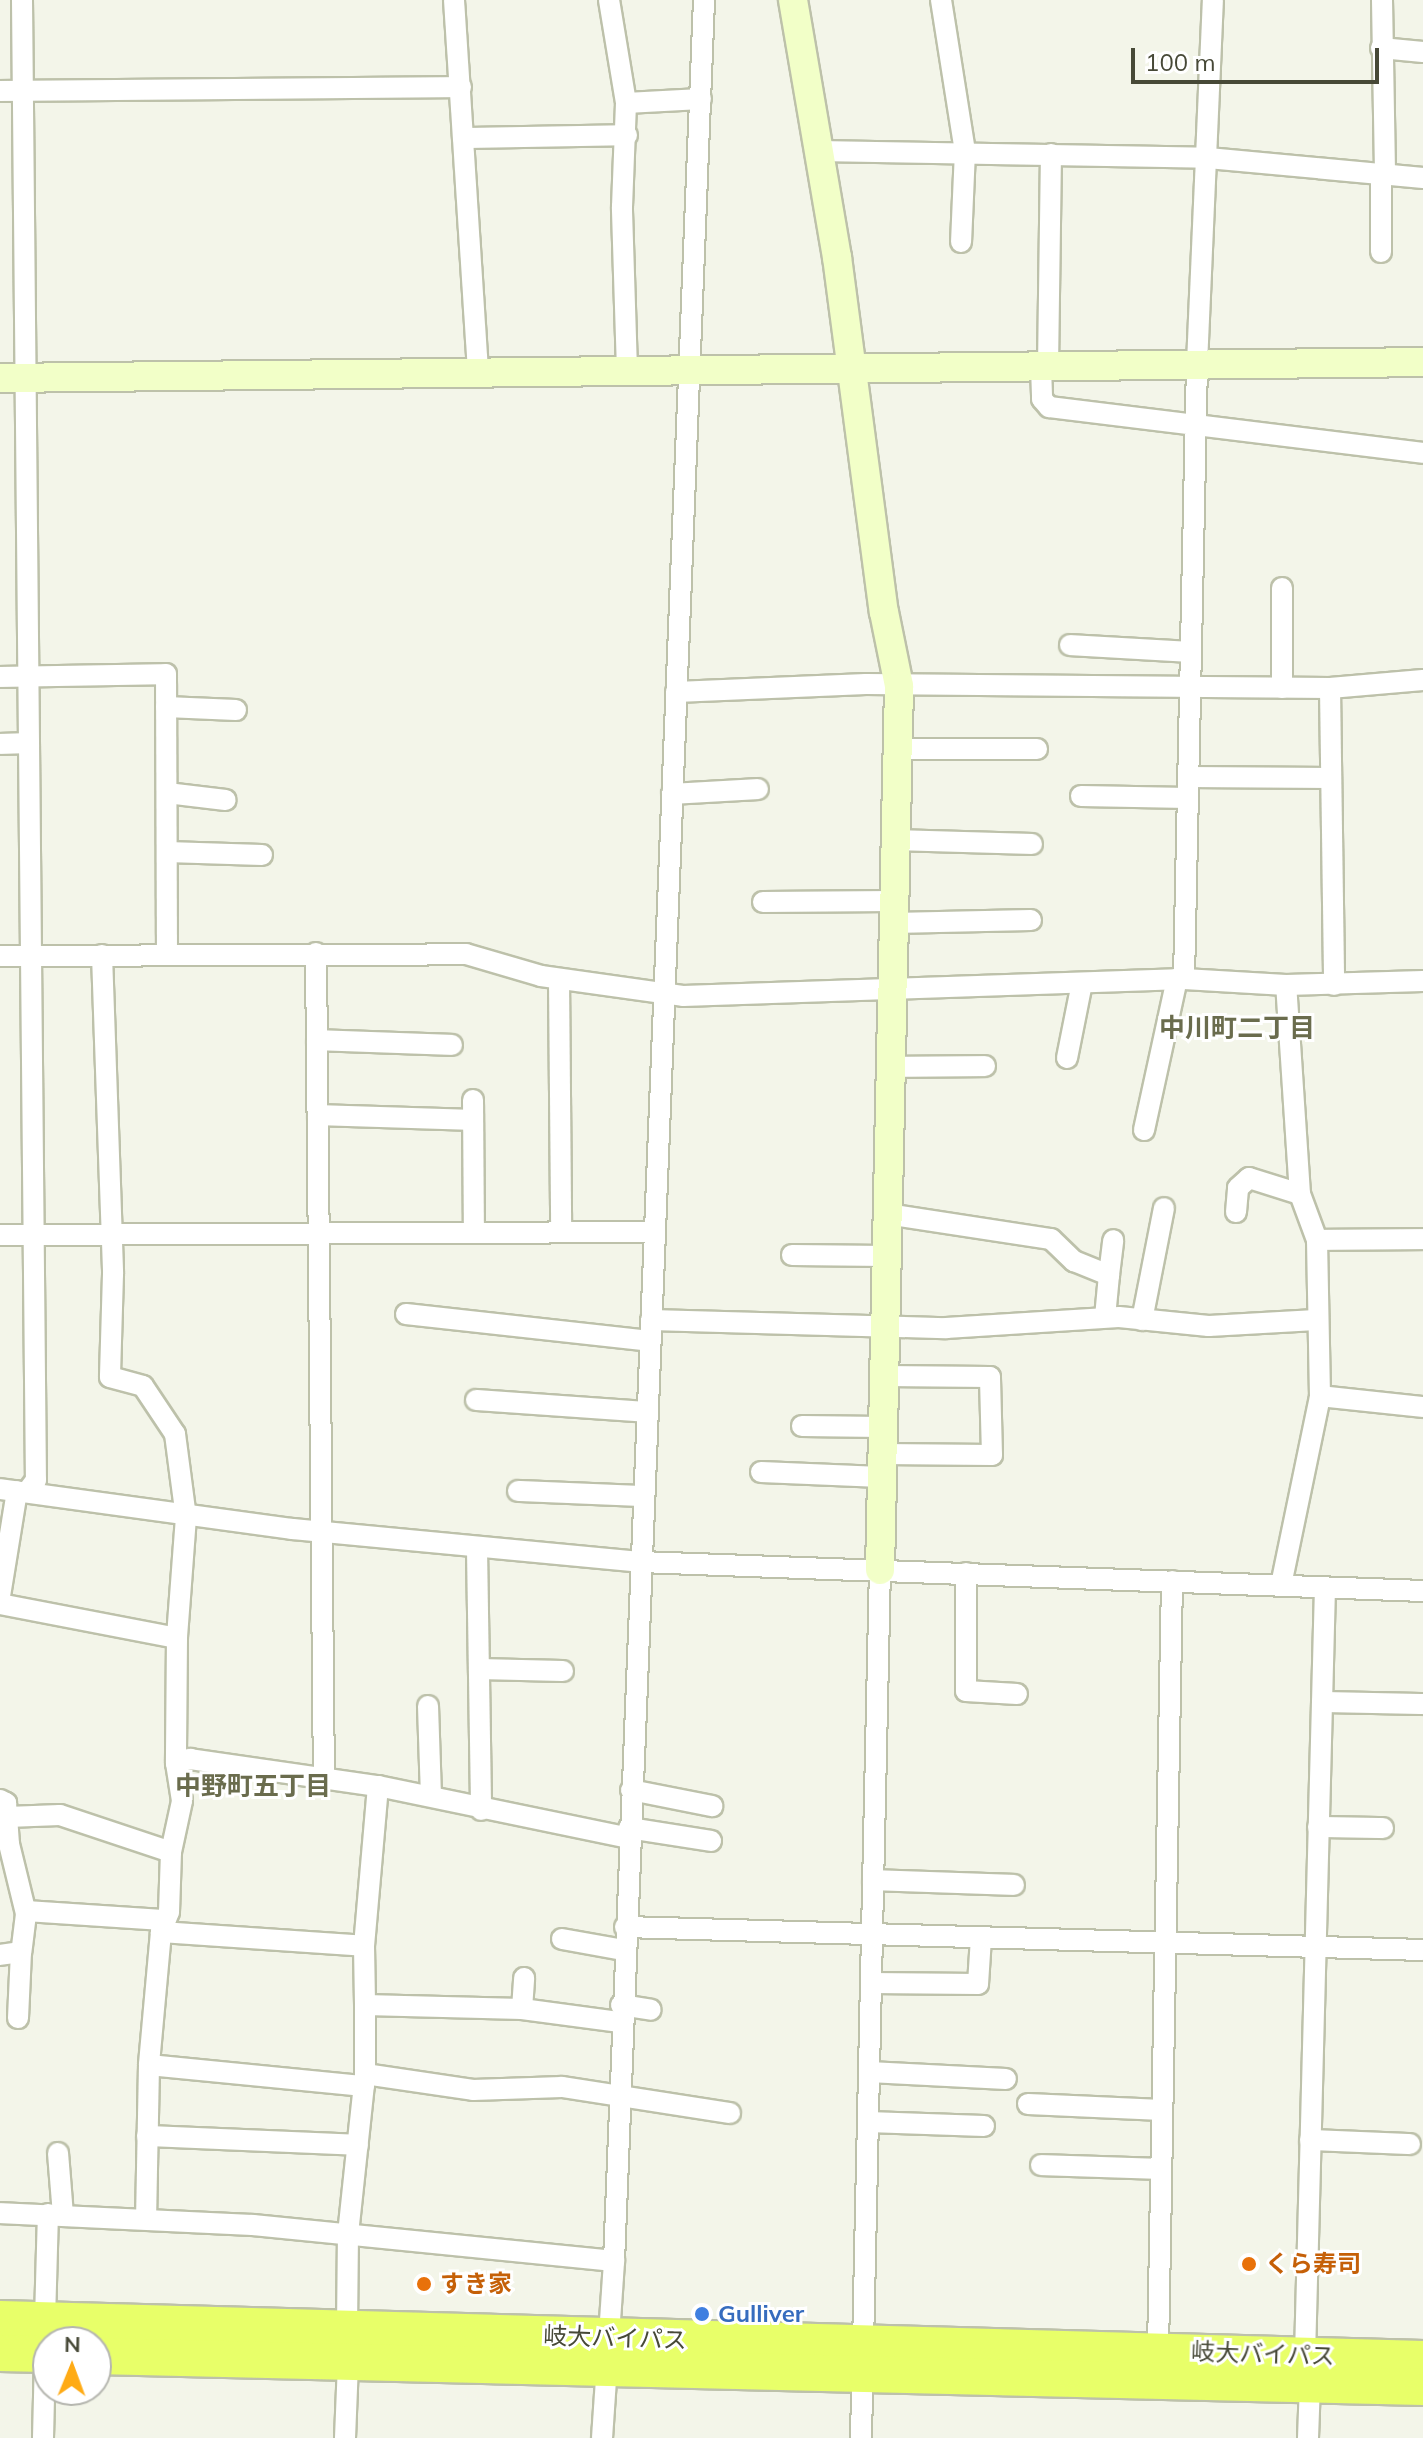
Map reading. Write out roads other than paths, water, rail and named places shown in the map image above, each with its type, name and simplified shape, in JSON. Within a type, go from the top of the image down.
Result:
[{"type":"highway","name":"岐大バイパス","points":[[0,2319],[32,2336]]},
{"type":"highway","name":"岐大バイパス","points":[[112,2343],[347,2345],[1307,2370],[1423,2359]]},
{"type":"highway","name":"岐大バイパス","points":[[112,2355],[347,2345]]},
{"type":"highway","name":"岐大バイパス","points":[[0,2353],[32,2346]]},
{"type":"highway","name":"岐大バイパス","points":[[862,2358],[1158,2351],[1423,2387]]},
{"type":"street","points":[[15,1491],[36,1480],[28,677],[12,378],[28,305],[22,0]]},
{"type":"street","points":[[454,0],[478,371]]},
{"type":"street","points":[[609,0],[626,103],[622,207],[627,370]]},
{"type":"street","points":[[602,2438],[614,2261],[621,2014],[704,0]]},
{"type":"street","points":[[793,0],[899,686],[861,2438]]},
{"type":"street","points":[[941,0],[965,151],[961,242]]},
{"type":"street","points":[[1144,1130],[1181,979],[1197,364],[1213,0]]},
{"type":"street","points":[[1381,252],[1382,0]]},
{"type":"street","points":[[1381,48],[1423,52]]},
{"type":"street","points":[[0,91],[461,87]]},
{"type":"street","points":[[626,103],[701,99]]},
{"type":"street","points":[[463,138],[627,135]]},
{"type":"street","points":[[818,151],[965,151],[1208,158],[1423,178]]},
{"type":"street","points":[[1051,154],[1042,399],[1049,407],[1423,453]]},
{"type":"street","points":[[12,378],[1423,362]]},
{"type":"street","points":[[1282,588],[1282,688]]},
{"type":"street","points":[[1070,645],[1190,652]]},
{"type":"street","points":[[0,677],[166,674],[167,954]]},
{"type":"street","points":[[676,692],[899,686],[1330,688],[1423,680]]},
{"type":"street","points":[[1330,688],[1334,985]]},
{"type":"street","points":[[166,707],[236,710]]},
{"type":"street","points":[[0,744],[29,743]]},
{"type":"street","points":[[897,749],[1037,749]]},
{"type":"street","points":[[1081,796],[1331,778]]},
{"type":"street","points":[[672,794],[758,789]]},
{"type":"street","points":[[167,793],[226,800]]},
{"type":"street","points":[[895,840],[1032,844]]},
{"type":"street","points":[[167,852],[262,855]]},
{"type":"street","points":[[763,902],[1031,920]]},
{"type":"street","points":[[316,953],[324,1779]]},
{"type":"street","points":[[0,956],[466,954],[510,970],[665,994],[891,991],[1181,979],[1286,985],[1423,981]]},
{"type":"street","points":[[102,955],[110,1377],[143,1386],[175,1434],[186,1517],[177,1638],[176,1763],[182,1801],[171,1852],[169,1912],[162,1926],[149,2065],[146,2218]]},
{"type":"street","points":[[559,979],[561,1232]]},
{"type":"street","points":[[1067,1058],[1082,983]]},
{"type":"street","points":[[1281,1585],[1320,1396],[1316,1320],[1317,1240],[1300,1194],[1286,985]]},
{"type":"street","points":[[317,1040],[452,1045]]},
{"type":"street","points":[[890,1067],[985,1066]]},
{"type":"street","points":[[318,1115],[473,1110],[474,1233]]},
{"type":"street","points":[[1236,1212],[1238,1188],[1249,1178],[1300,1194]]},
{"type":"street","points":[[1142,1320],[1164,1208]]},
{"type":"street","points":[[887,1214],[1051,1239],[1074,1261],[1109,1275]]},
{"type":"street","points":[[0,1235],[655,1232]]},
{"type":"street","points":[[1317,1240],[1423,1239]]},
{"type":"street","points":[[1105,1317],[1113,1240]]},
{"type":"street","points":[[792,1255],[886,1256]]},
{"type":"street","points":[[406,1314],[650,1341]]},
{"type":"street","points":[[651,1320],[946,1328],[1105,1317],[1209,1326],[1316,1320]]},
{"type":"street","points":[[761,1472],[882,1453],[992,1455],[990,1377],[884,1376]]},
{"type":"street","points":[[1320,1396],[1423,1407]]},
{"type":"street","points":[[476,1400],[647,1412]]},
{"type":"street","points":[[802,1426],[882,1453]]},
{"type":"street","points":[[15,1491],[186,1517],[477,1549],[640,1562],[1423,1591]]},
{"type":"street","points":[[0,1596],[15,1491]]},
{"type":"street","points":[[518,1491],[643,1496]]},
{"type":"street","points":[[477,1549],[481,1810]]},
{"type":"street","points":[[966,1573],[966,1691],[1017,1694]]},
{"type":"street","points":[[1158,2351],[1172,1581]]},
{"type":"street","points":[[1308,2438],[1310,2140],[1325,1587]]},
{"type":"street","points":[[0,1604],[177,1638]]},
{"type":"street","points":[[479,1669],[563,1671]]},
{"type":"street","points":[[1322,1702],[1423,1704]]},
{"type":"street","points":[[428,1706],[431,1796]]},
{"type":"street","points":[[176,1763],[190,1759],[378,1786],[481,1810],[629,1833],[711,1841]]},
{"type":"street","points":[[345,2438],[348,2234],[365,2080],[364,1946],[378,1786]]},
{"type":"street","points":[[631,1790],[712,1806]]},
{"type":"street","points":[[18,2018],[10,1954],[26,1911],[3,1809],[60,1815],[171,1852]]},
{"type":"street","points":[[1318,1827],[1383,1828]]},
{"type":"street","points":[[873,1880],[1014,1885]]},
{"type":"street","points":[[26,1911],[364,1946]]},
{"type":"street","points":[[625,1927],[1423,1950]]},
{"type":"street","points":[[871,1983],[978,1984],[981,1938]]},
{"type":"street","points":[[562,1939],[624,1950]]},
{"type":"street","points":[[522,2009],[524,1978]]},
{"type":"street","points":[[365,2005],[621,2014],[651,2010]]},
{"type":"street","points":[[149,2065],[473,2090],[562,2087],[730,2113]]},
{"type":"street","points":[[869,2072],[1006,2079]]},
{"type":"street","points":[[1028,2104],[1162,2110]]},
{"type":"street","points":[[868,2122],[984,2126]]},
{"type":"street","points":[[147,2136],[358,2145]]},
{"type":"street","points":[[1310,2140],[1410,2144]]},
{"type":"street","points":[[47,2326],[58,2153]]},
{"type":"street","points":[[1041,2165],[1160,2169]]},
{"type":"street","points":[[0,2213],[146,2218],[348,2234],[614,2261]]},
{"type":"street","points":[[43,2438],[44,2406]]},
{"type":"place","name":"くら寿司","points":[[1249,2264]]},
{"type":"place","name":"すき家","points":[[424,2284]]},
{"type":"place","name":"Gulliver","points":[[702,2314]]},
{"type":"district","name":"中川町二丁目","points":[[1237,1028]]},
{"type":"district","name":"中野町五丁目","points":[[253,1786]]}]
